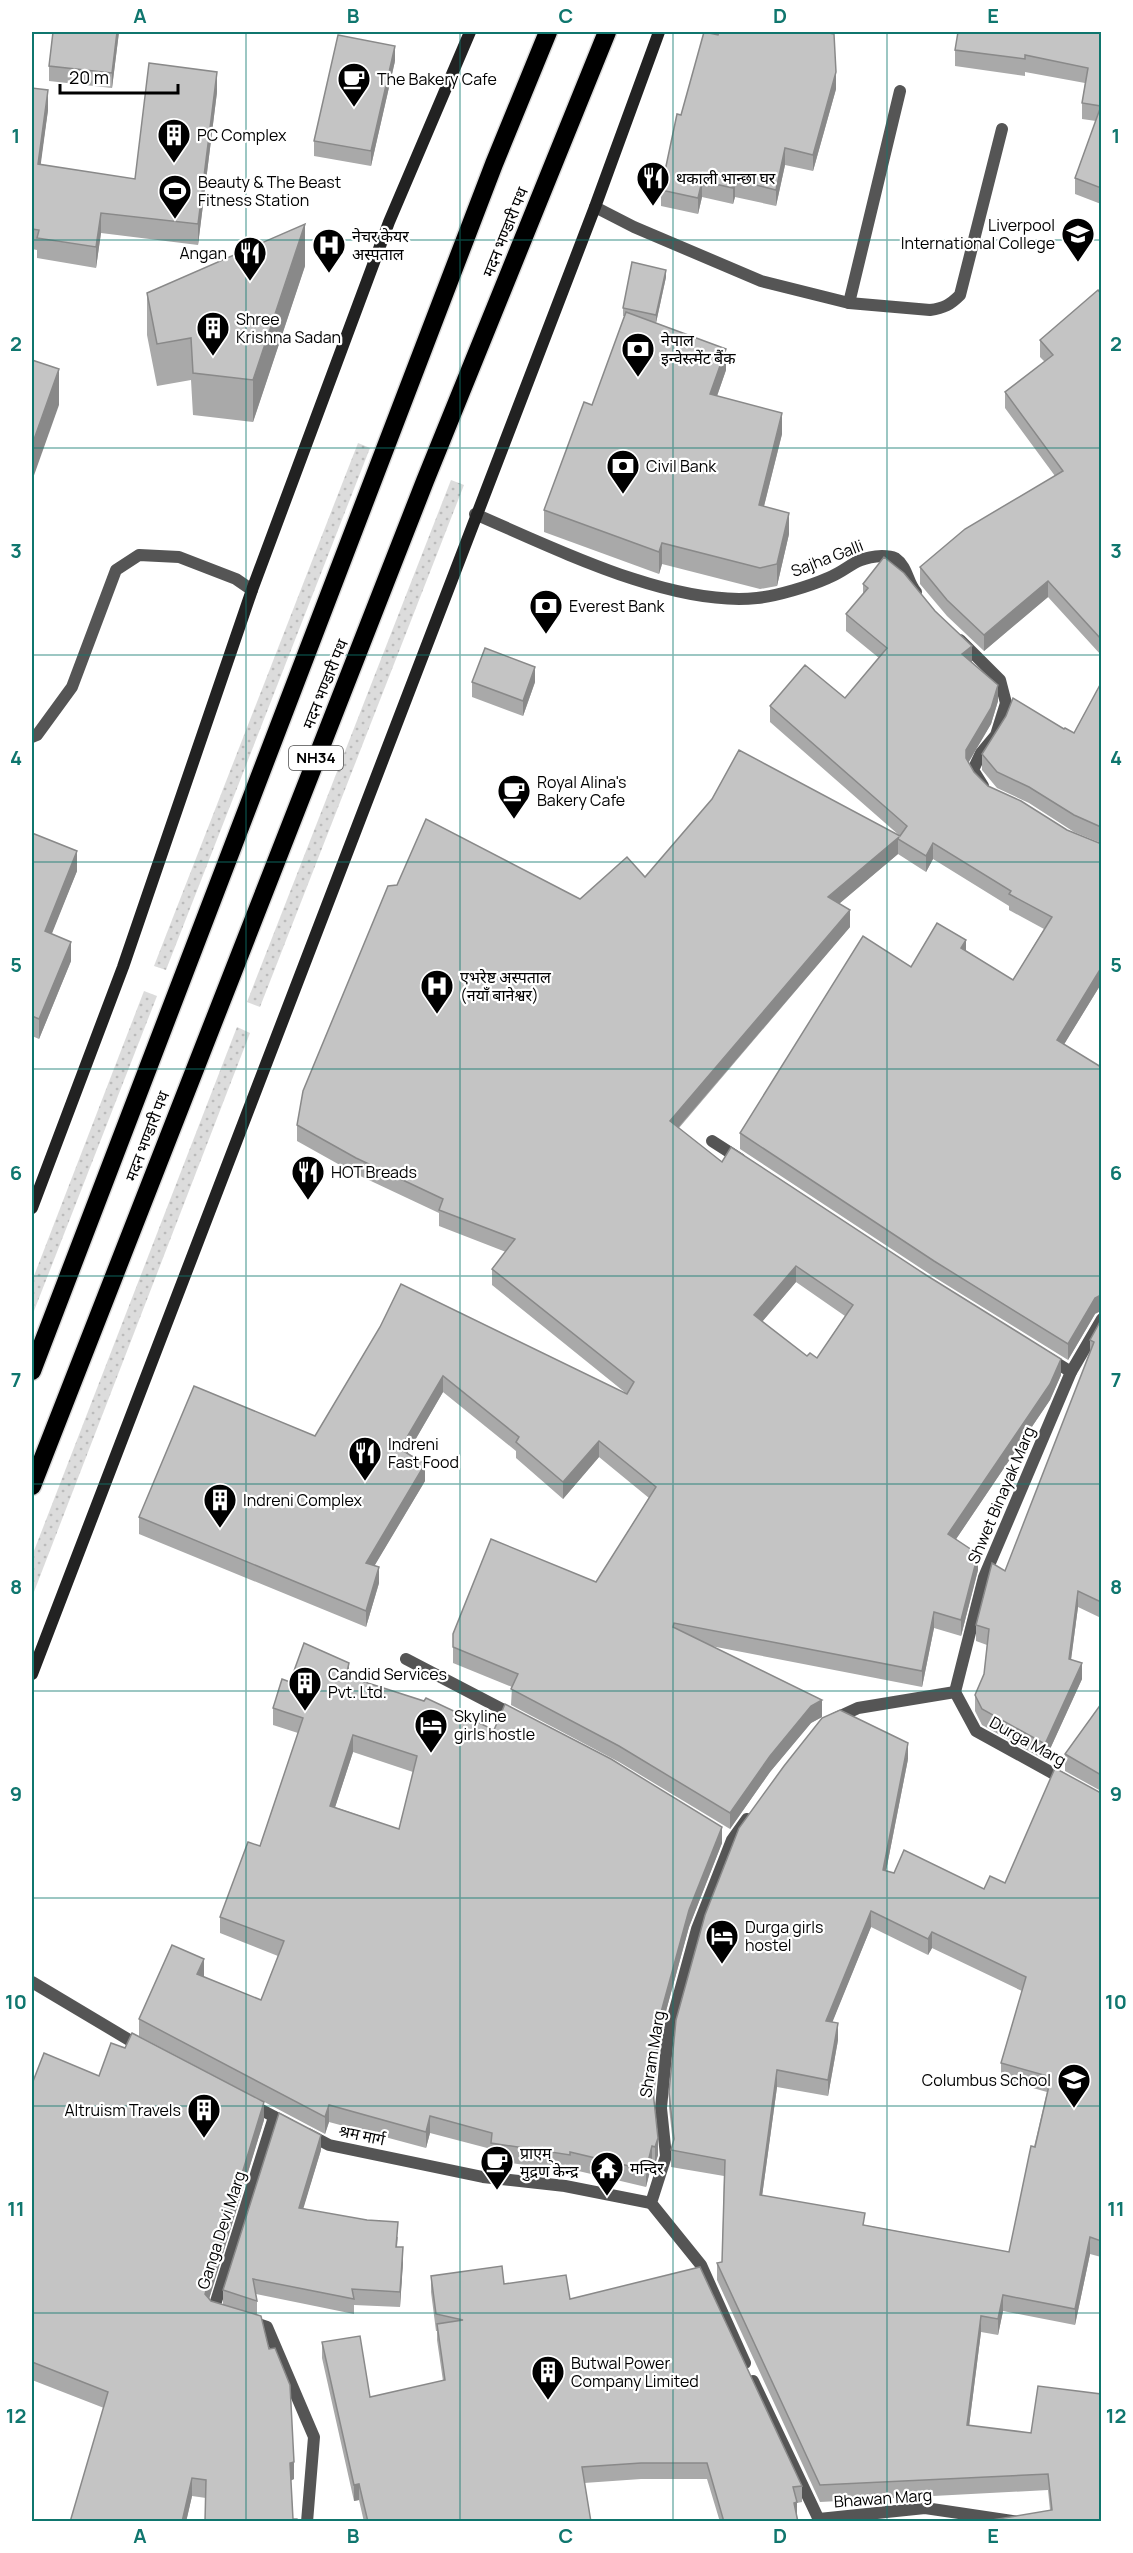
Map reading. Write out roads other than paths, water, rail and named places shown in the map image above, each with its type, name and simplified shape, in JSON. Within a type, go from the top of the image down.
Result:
[{"type":"highway","name":"मदन भण्डारी पथ","points":[[32,1371],[494,164],[548,32]]},
{"type":"highway","name":"मदन भण्डारी पथ","points":[[32,1486],[425,481],[607,32]]},
{"type":"street","points":[[32,1208],[123,967],[252,590],[389,222],[470,32]]},
{"type":"street","points":[[32,1674],[272,1052],[475,514],[595,207],[659,32]]},
{"type":"street","points":[[849,303],[900,91]]},
{"type":"street","points":[[595,207],[634,227],[761,281],[849,303],[930,310],[950,306],[960,295],[1002,129]]},
{"type":"street","name":"Sajha Galli","points":[[475,514],[642,583],[705,596],[758,598],[829,578],[864,558],[889,556],[896,559],[907,571],[910,585],[923,600]]},
{"type":"street","points":[[32,737],[37,735],[72,687],[116,570],[139,555],[179,556],[236,579],[252,590]]},
{"type":"street","points":[[949,629],[1000,680],[1006,702],[996,735],[981,753],[974,770],[980,783],[992,795]]},
{"type":"street","points":[[712,1141],[751,1167]]},
{"type":"street","name":"Shwet Binayak Marg","points":[[956,1692],[984,1577],[1071,1372],[1101,1319]]},
{"type":"street","points":[[1041,1353],[1071,1372]]},
{"type":"street","points":[[406,1659],[531,1725]]},
{"type":"street","points":[[827,1723],[858,1708],[956,1692]]},
{"type":"street","name":"Durga Marg","points":[[956,1692],[976,1731],[1081,1789]]},
{"type":"street","name":"Shram Marg","points":[[651,2203],[666,2156],[661,2108],[668,2035],[727,1837],[757,1804]]},
{"type":"street","points":[[32,1982],[155,2055]]},
{"type":"street","name":"श्रम मार्ग","points":[[244,2100],[329,2145],[483,2177],[565,2186],[651,2203]]},
{"type":"street","name":"Ganga Devi Marg","points":[[274,2117],[213,2311],[267,2327],[314,2437],[307,2522]]},
{"type":"street","points":[[651,2203],[701,2265],[820,2521]]},
{"type":"street","name":"Bhawan Marg","points":[[820,2521],[925,2508],[1020,2522]]},
{"type":"place","name":"The Bakery Cafe","points":[[354,108]]},
{"type":"place","name":"PC Complex","points":[[174,164]]},
{"type":"place","name":"थकाली भान्छा घर","points":[[653,207]]},
{"type":"place","name":"Beauty & The Beast Fitness Station","points":[[175,220]]},
{"type":"place","name":"Liverpool International College","points":[[1078,263]]},
{"type":"place","name":"नेचर केयर अस्पताल","points":[[329,274]]},
{"type":"place","name":"Angan","points":[[250,282]]},
{"type":"place","name":"Shree Krishna Sadan","points":[[213,357]]},
{"type":"place","name":"नेपाल इन्वेस्त्मेंट बैंक","points":[[638,378]]},
{"type":"place","name":"Civil Bank","points":[[623,495]]},
{"type":"place","name":"Everest Bank","points":[[546,635]]},
{"type":"place","name":"Royal Alina's Bakery Cafe","points":[[514,820]]},
{"type":"place","name":"एभरेष्ट अस्पताल (नयाँ बानेश्वर)","points":[[437,1015]]},
{"type":"place","name":"HOT Breads","points":[[308,1201]]},
{"type":"place","name":"Indreni Fast Food","points":[[365,1482]]},
{"type":"place","name":"Indreni Complex","points":[[220,1529]]},
{"type":"place","name":"Candid Services Pvt. Ltd.","points":[[305,1712]]},
{"type":"place","name":"Skyline girls hostle","points":[[431,1754]]},
{"type":"place","name":"Durga girls hostel","points":[[722,1965]]},
{"type":"place","name":"Columbus School","points":[[1074,2109]]},
{"type":"place","name":"Altruism Travels","points":[[204,2139]]},
{"type":"place","name":"प्राएम् मुद्रण केन्द्र","points":[[497,2191]]},
{"type":"place","name":"मन्दिर","points":[[607,2197]]},
{"type":"place","name":"Butwal Power Company Limited","points":[[548,2401]]}]
